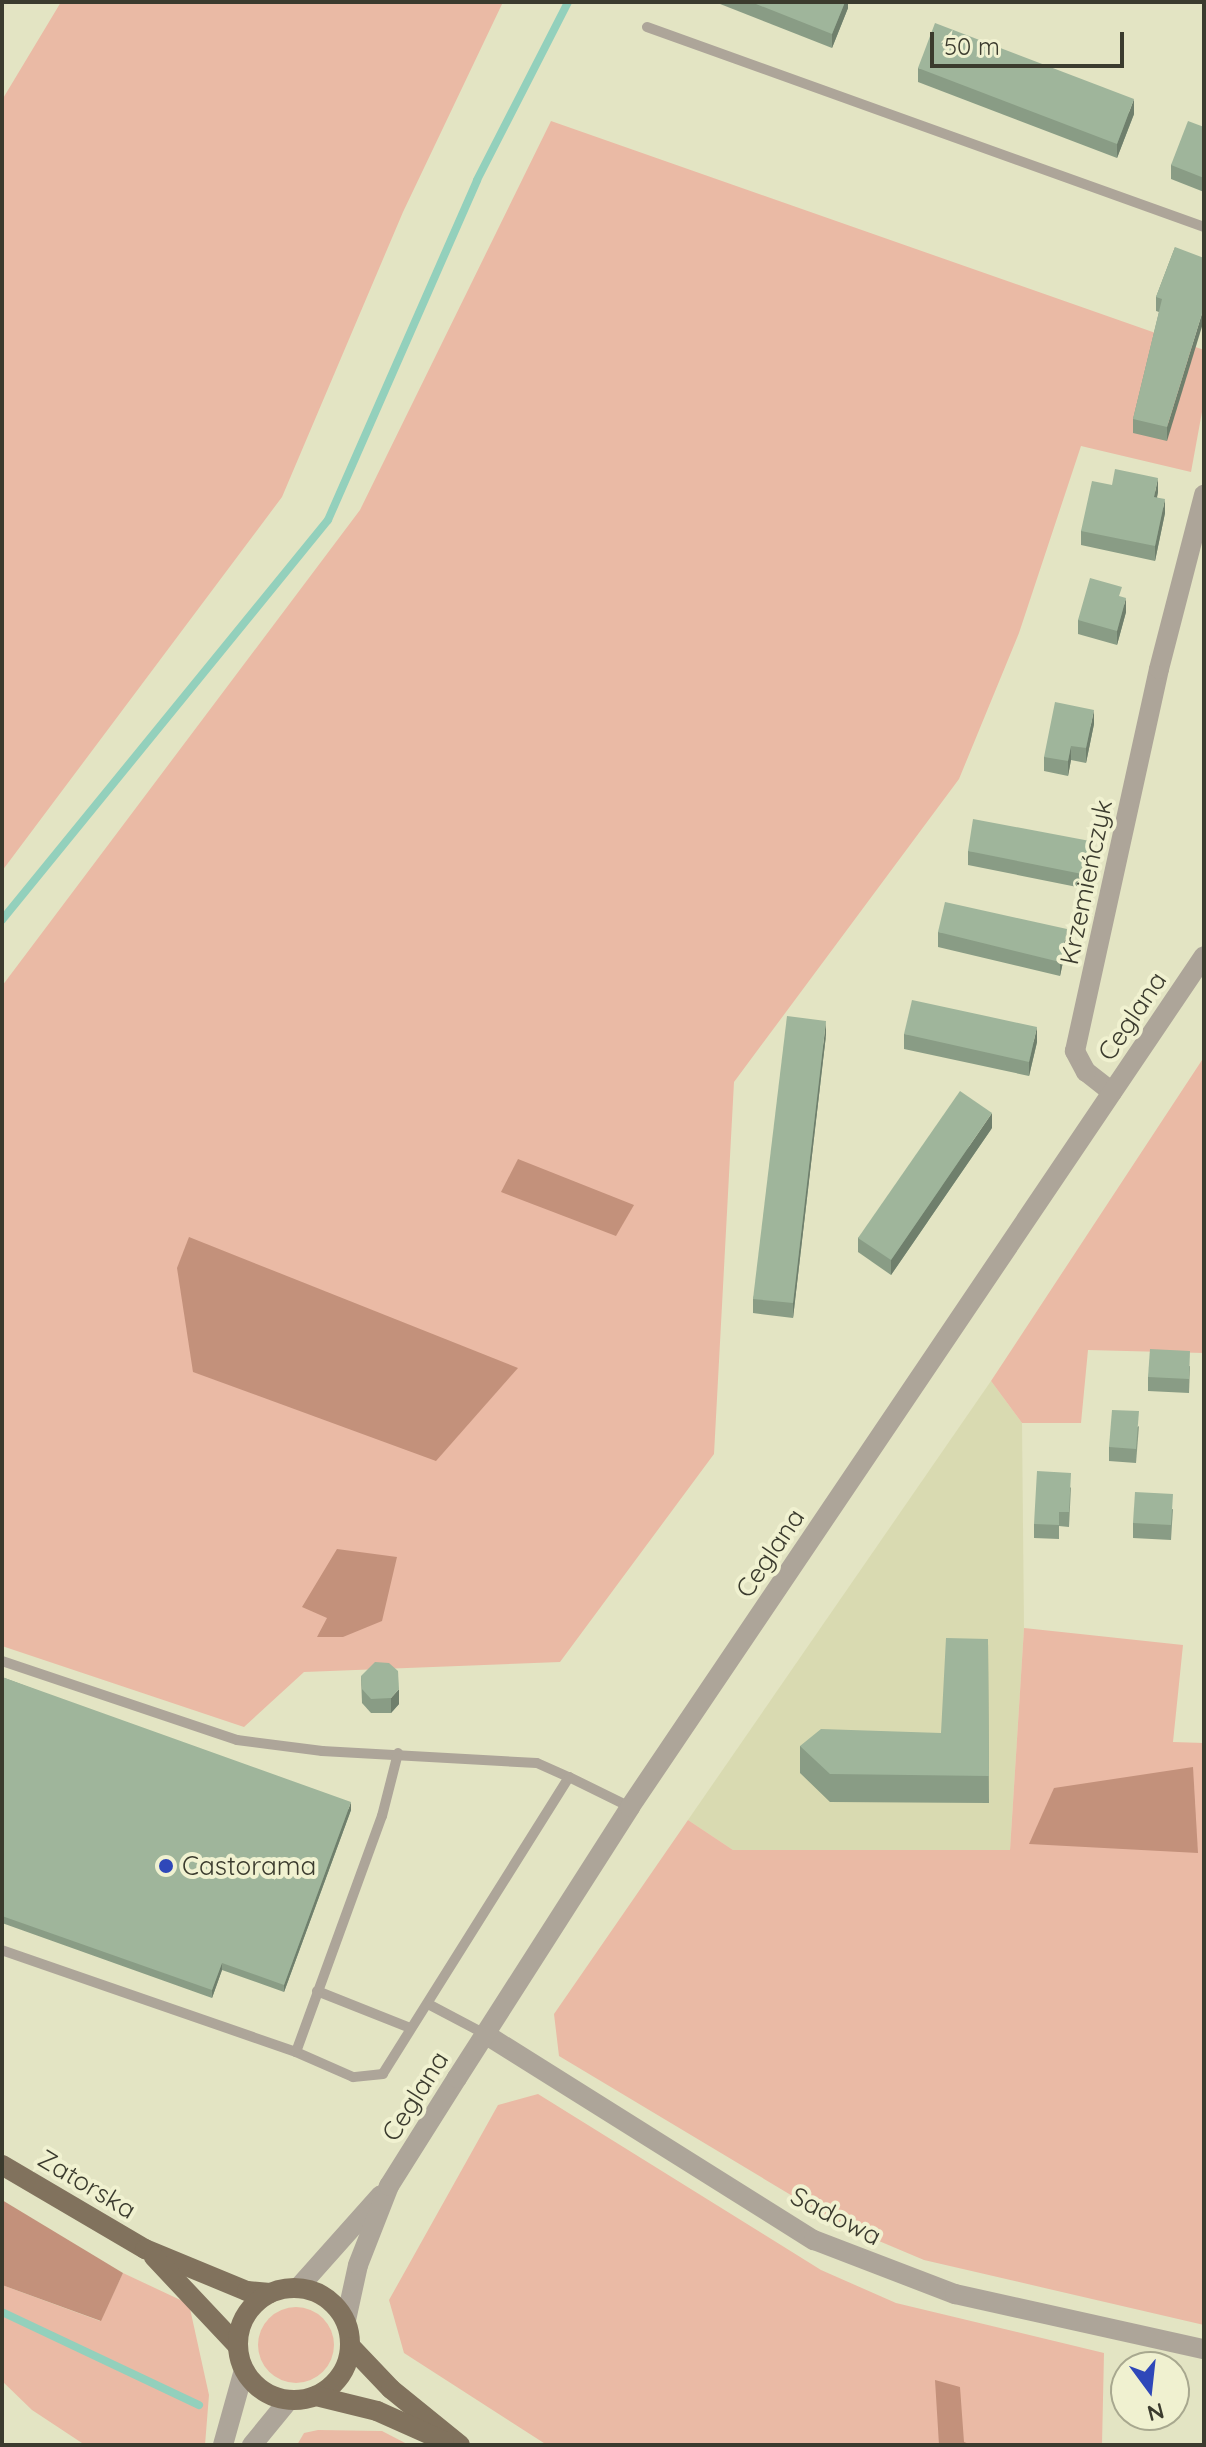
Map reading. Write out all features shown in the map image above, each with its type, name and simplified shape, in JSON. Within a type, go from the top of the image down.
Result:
[{"type":"main road","name":"Zatorska","points":[[2,2165],[145,2249],[247,2291],[270,2293]]},
{"type":"main road","name":"Zatorska","points":[[145,2249],[238,2346]]},
{"type":"main road","points":[[316,2396],[341,2376],[351,2347],[346,2320],[327,2297],[299,2287],[270,2293],[246,2315],[238,2346],[244,2370],[271,2396],[289,2400],[316,2396],[377,2411],[451,2445]]},
{"type":"main road","points":[[351,2347],[391,2389],[460,2445]]},
{"type":"street","name":"Krzemieńczyk","points":[[1112,1092],[1086,1072],[1075,1051],[1159,669],[1204,495]]},
{"type":"street","name":"Ceglana","points":[[299,2287],[389,2186],[630,1807],[1204,956]]},
{"type":"street","name":"Sadowa","points":[[485,2034],[814,2240],[955,2294],[1204,2349]]},
{"type":"street","name":"Ceglana","points":[[346,2320],[358,2265],[389,2186]]},
{"type":"street","points":[[223,2445],[244,2370]]},
{"type":"street","points":[[252,2445],[289,2400]]},
{"type":"lane","points":[[647,27],[1204,227]]},
{"type":"lane","points":[[2,1661],[237,1740],[322,1751],[537,1763],[630,1807]]},
{"type":"lane","points":[[296,2052],[382,1816],[398,1753]]},
{"type":"lane","points":[[2,1950],[296,2052],[353,2077],[383,2074],[410,2028],[430,2005],[443,1972],[569,1777]]},
{"type":"lane","points":[[317,1991],[410,2028]]},
{"type":"lane","points":[[430,2005],[485,2034]]},
{"type":"shaded area","points":[[61,2],[503,2],[403,212],[282,497],[2,871],[2,100]]},
{"type":"shaded area","points":[[551,121],[1204,350],[1204,401],[1191,472],[1081,446],[1019,633],[959,779],[734,1082],[714,1454],[560,1662],[304,1672],[244,1727],[2,1646],[2,986],[360,510]]},
{"type":"shaded area","points":[[1204,1057],[1204,1353],[1088,1350],[1081,1423],[1022,1423],[991,1381]]},
{"type":"shaded area","points":[[518,1159],[634,1205],[616,1236],[501,1192]]},
{"type":"shaded area","points":[[189,1237],[518,1368],[436,1461],[193,1372],[177,1268]]},
{"type":"shaded area","points":[[991,1381],[1022,1423],[1024,1628],[1010,1850],[733,1850],[688,1820]]},
{"type":"shaded area","points":[[337,1549],[397,1557],[382,1621],[343,1637],[317,1637],[327,1618],[302,1607]]},
{"type":"shaded area","points":[[1024,1628],[1183,1645],[1173,1742],[1204,1743],[1204,2325],[924,2260],[841,2225],[559,2056],[554,2014],[688,1820],[733,1850],[1010,1850]]},
{"type":"shaded area","points":[[1193,1767],[1198,1853],[1029,1844],[1054,1788]]},
{"type":"shaded area","points":[[538,2094],[821,2270],[896,2303],[1104,2353],[1102,2445],[547,2445],[404,2353],[389,2300],[498,2105]]},
{"type":"shaded area","points":[[2,2200],[123,2273],[101,2321],[2,2285]]},
{"type":"shaded area","points":[[123,2273],[189,2304],[209,2395],[205,2445],[85,2445],[32,2410],[2,2381],[2,2285],[100,2321]]},
{"type":"shaded area","points":[[296,2307],[311,2310],[323,2318],[331,2330],[334,2345],[331,2360],[323,2372],[311,2380],[296,2383],[281,2380],[269,2372],[261,2360],[258,2345],[261,2330],[269,2318],[281,2310]]},
{"type":"shaded area","points":[[935,2380],[960,2387],[964,2442],[972,2445],[939,2445]]},
{"type":"shaded area","points":[[318,2430],[382,2431],[409,2445],[297,2445],[304,2433]]},
{"type":"building","points":[[751,2],[845,2],[832,34]]},
{"type":"building","points":[[935,23],[1134,99],[1117,144],[918,68]]},
{"type":"building","points":[[1188,121],[1204,127],[1204,178],[1171,165]]},
{"type":"building","points":[[1175,247],[1204,258],[1204,307],[1167,427],[1133,419],[1162,299],[1156,297]]},
{"type":"building","points":[[1115,469],[1158,478],[1154,497],[1165,499],[1155,546],[1081,531],[1092,481],[1112,485]]},
{"type":"building","points":[[1090,578],[1122,587],[1119,596],[1126,598],[1117,631],[1078,620]]},
{"type":"building","points":[[1055,702],[1094,710],[1086,748],[1071,746],[1068,761],[1044,757]]},
{"type":"building","points":[[973,819],[1090,841],[1082,874],[968,851]]},
{"type":"building","points":[[945,902],[1067,929],[1060,962],[938,932]]},
{"type":"building","points":[[912,1000],[1037,1027],[1029,1062],[904,1034]]},
{"type":"building","points":[[787,1016],[826,1021],[793,1303],[753,1299]]},
{"type":"building","points":[[960,1091],[992,1113],[891,1260],[858,1238]]},
{"type":"building","points":[[1150,1349],[1190,1351],[1189,1379],[1148,1377]]},
{"type":"building","points":[[1112,1410],[1139,1411],[1136,1449],[1109,1447]]},
{"type":"building","points":[[1037,1471],[1071,1473],[1069,1512],[1059,1512],[1059,1525],[1034,1524]]},
{"type":"building","points":[[1135,1492],[1173,1494],[1171,1525],[1133,1523]]},
{"type":"building","points":[[946,1638],[988,1639],[989,1776],[830,1774],[800,1746],[821,1729],[941,1733]]},
{"type":"building","points":[[375,1662],[389,1663],[398,1671],[399,1689],[391,1698],[371,1699],[362,1689],[361,1676]]},
{"type":"building","name":"Castorama","points":[[2,1677],[351,1802],[284,1985],[222,1963],[212,1990],[2,1916]]},
{"type":"waterway","points":[[2,920],[328,520],[477,180],[568,2]]},
{"type":"waterway","points":[[2,2312],[199,2405]]},
{"type":"place","name":"Castorama","points":[[166,1866]]}]
